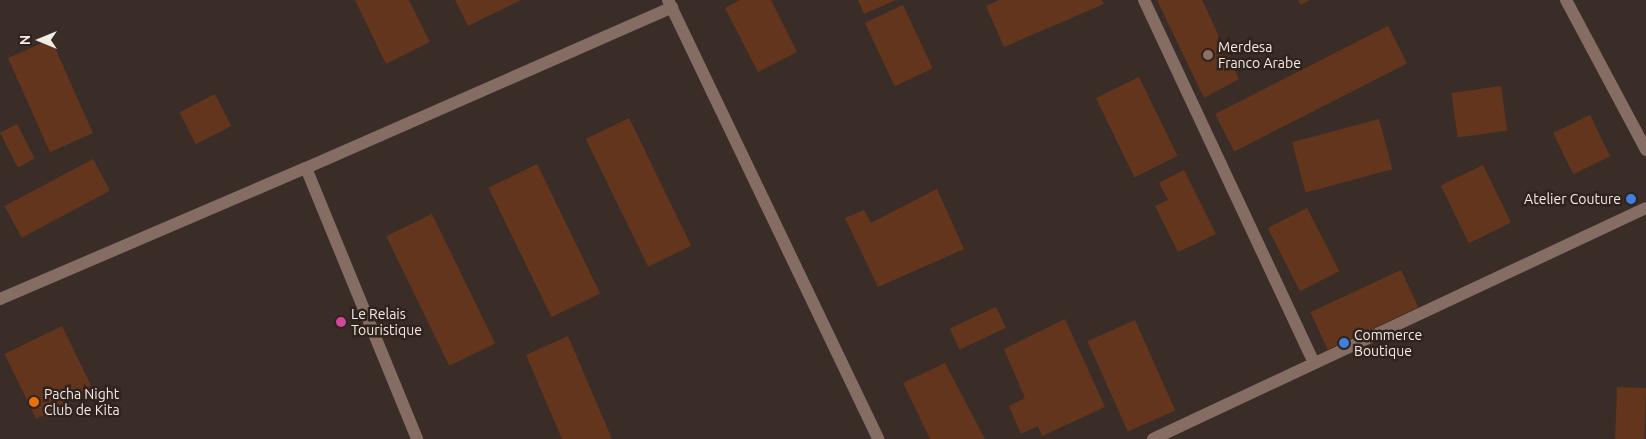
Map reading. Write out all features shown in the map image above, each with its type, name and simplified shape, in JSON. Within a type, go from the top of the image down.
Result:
[{"type":"street","points":[[1144,0],[1314,363]]},
{"type":"street","points":[[1566,0],[1646,150]]},
{"type":"street","points":[[0,299],[306,168],[670,4],[878,439]]},
{"type":"street","points":[[306,168],[417,439]]},
{"type":"street","points":[[1153,439],[1646,208]]},
{"type":"building","points":[[355,0],[409,0],[430,42],[386,64]]},
{"type":"building","points":[[455,0],[521,0],[468,26]]},
{"type":"building","points":[[740,0],[771,0],[797,52],[758,72],[725,8]]},
{"type":"building","points":[[858,0],[896,0],[864,14]]},
{"type":"building","points":[[999,0],[1102,0],[1104,4],[1004,47],[986,6]]},
{"type":"building","points":[[1157,0],[1202,0],[1239,79],[1204,98]]},
{"type":"building","points":[[1298,0],[1310,0],[1301,5]]},
{"type":"building","points":[[903,5],[933,68],[895,86],[865,23]]},
{"type":"building","points":[[1388,26],[1407,63],[1234,151],[1215,114]]},
{"type":"building","points":[[51,39],[93,133],[50,152],[8,58]]},
{"type":"building","points":[[1139,77],[1178,156],[1134,177],[1096,98]]},
{"type":"building","points":[[1501,86],[1507,131],[1458,138],[1451,93]]},
{"type":"building","points":[[215,94],[231,126],[196,144],[179,112]]},
{"type":"building","points":[[1590,115],[1610,156],[1573,174],[1553,133]]},
{"type":"building","points":[[629,118],[691,246],[648,267],[586,139]]},
{"type":"building","points":[[1379,119],[1392,169],[1306,193],[1292,142]]},
{"type":"building","points":[[17,124],[35,159],[18,167],[0,133]]},
{"type":"building","points":[[93,159],[110,191],[22,238],[5,206]]},
{"type":"building","points":[[537,164],[600,293],[552,317],[488,188]]},
{"type":"building","points":[[1483,165],[1511,223],[1469,243],[1441,186]]},
{"type":"building","points":[[1184,170],[1216,234],[1178,252],[1155,206],[1168,200],[1159,183]]},
{"type":"building","points":[[937,189],[964,249],[878,287],[845,218],[864,210],[871,223]]},
{"type":"building","points":[[1307,208],[1339,271],[1300,291],[1268,228]]},
{"type":"building","points":[[432,214],[495,343],[449,366],[386,236]]},
{"type":"building","points":[[1401,270],[1418,307],[1328,349],[1310,312]]},
{"type":"building","points":[[996,307],[1006,328],[959,349],[950,329]]},
{"type":"building","points":[[1065,319],[1105,407],[1042,436],[1038,426],[1021,434],[1009,406],[1025,398],[1004,349]]},
{"type":"building","points":[[1135,320],[1175,410],[1128,432],[1087,341]]},
{"type":"building","points":[[62,326],[94,391],[36,419],[4,354]]},
{"type":"building","points":[[568,336],[612,439],[562,439],[526,355]]},
{"type":"building","points":[[945,363],[985,439],[930,439],[903,383]]},
{"type":"building","points":[[1617,387],[1646,388],[1644,439],[1615,439]]},
{"type":"place","name":"Merdesa Franco Arabe","points":[[1208,55]]},
{"type":"place","name":"Atelier Couture","points":[[1631,199]]},
{"type":"place","name":"Le Relais Touristique","points":[[341,322]]},
{"type":"place","name":"Commerce Boutique","points":[[1344,343]]},
{"type":"place","name":"Pacha Night Club de Kita","points":[[34,402]]}]
